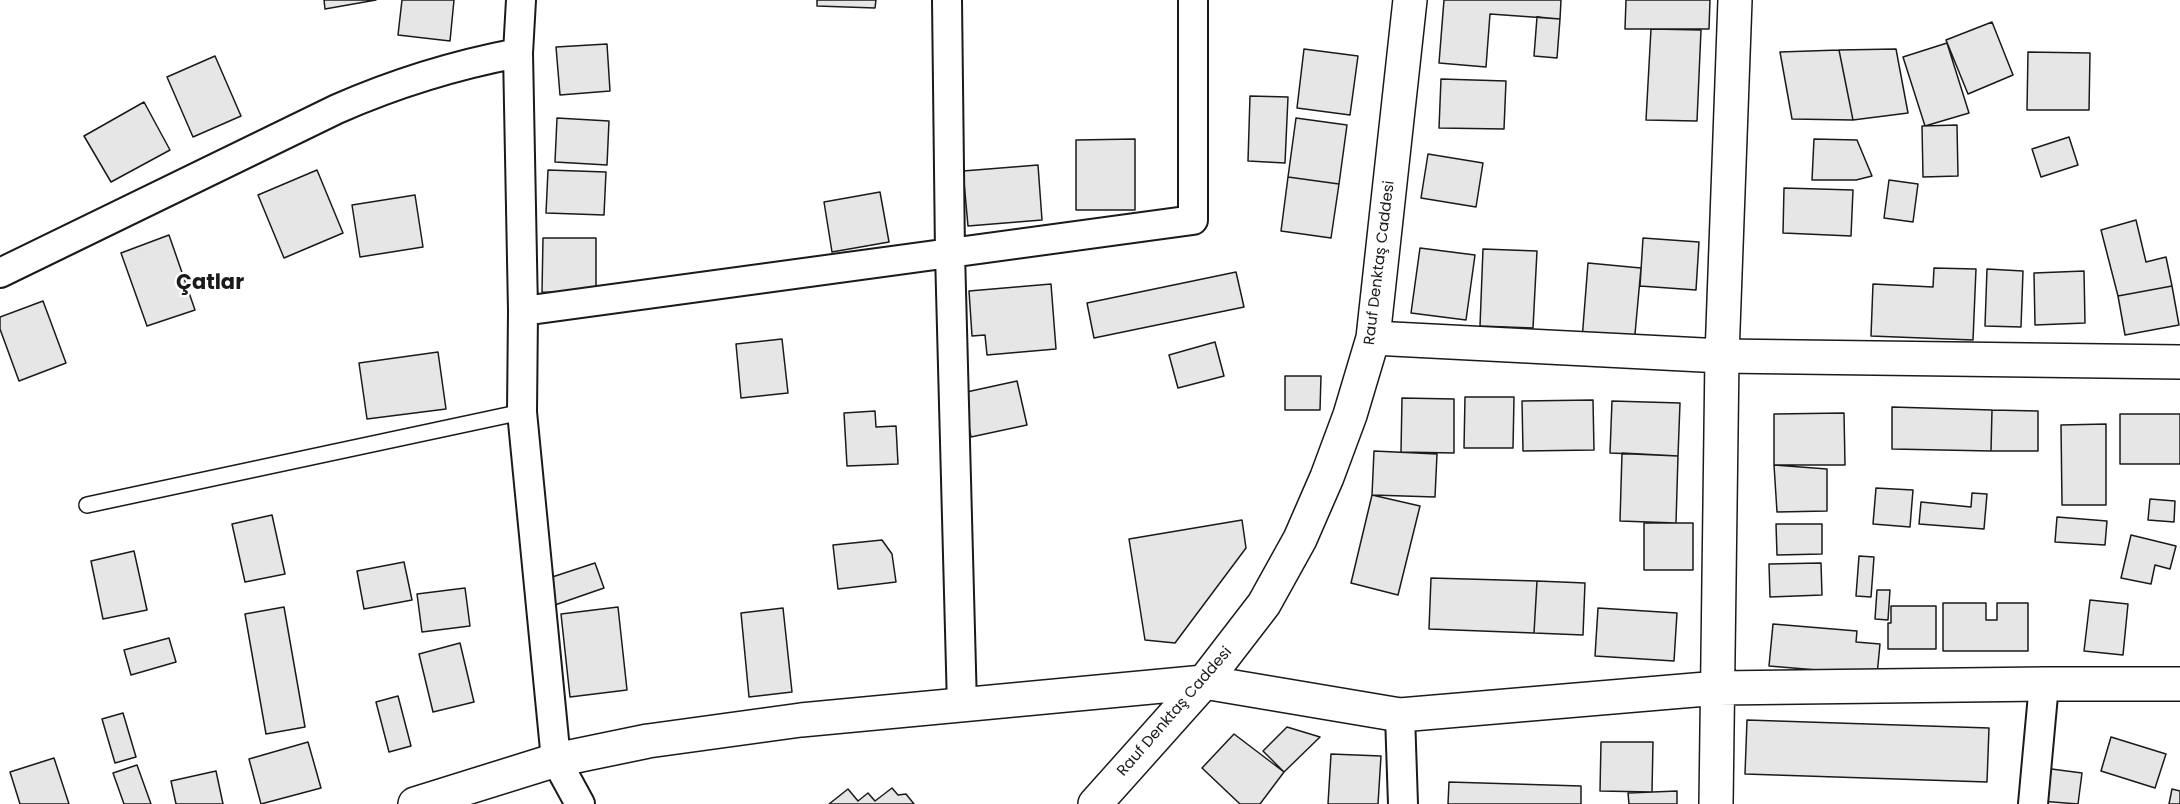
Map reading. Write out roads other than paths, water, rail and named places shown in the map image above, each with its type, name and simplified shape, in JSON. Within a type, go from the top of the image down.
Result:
[{"type":"street","points":[[521,0],[518,53],[523,311],[522,412],[556,760],[580,804]]},
{"type":"street","points":[[947,0],[950,253],[962,706]]},
{"type":"street","points":[[523,311],[1193,220],[1193,0]]},
{"type":"street","name":"Rauf Denktaş Caddesi","points":[[1095,804],[1204,682],[1264,604],[1300,539],[1327,477],[1350,415],[1373,338],[1410,0]]},
{"type":"street","points":[[1716,804],[1722,356],[1735,0]]},
{"type":"street","points":[[0,273],[326,114],[379,91],[470,62],[518,53]]},
{"type":"street","points":[[1373,338],[1722,356],[2180,362]]},
{"type":"street","points":[[415,804],[556,760],[648,741],[801,720],[1204,682],[1400,715],[1718,688],[2180,684]]},
{"type":"street","points":[[2033,804],[2044,684]]},
{"type":"street","points":[[1400,715],[1403,804]]},
{"type":"lane","points":[[87,505],[522,412]]},
{"type":"district","name":"Çatlar","points":[[210,284]]}]
